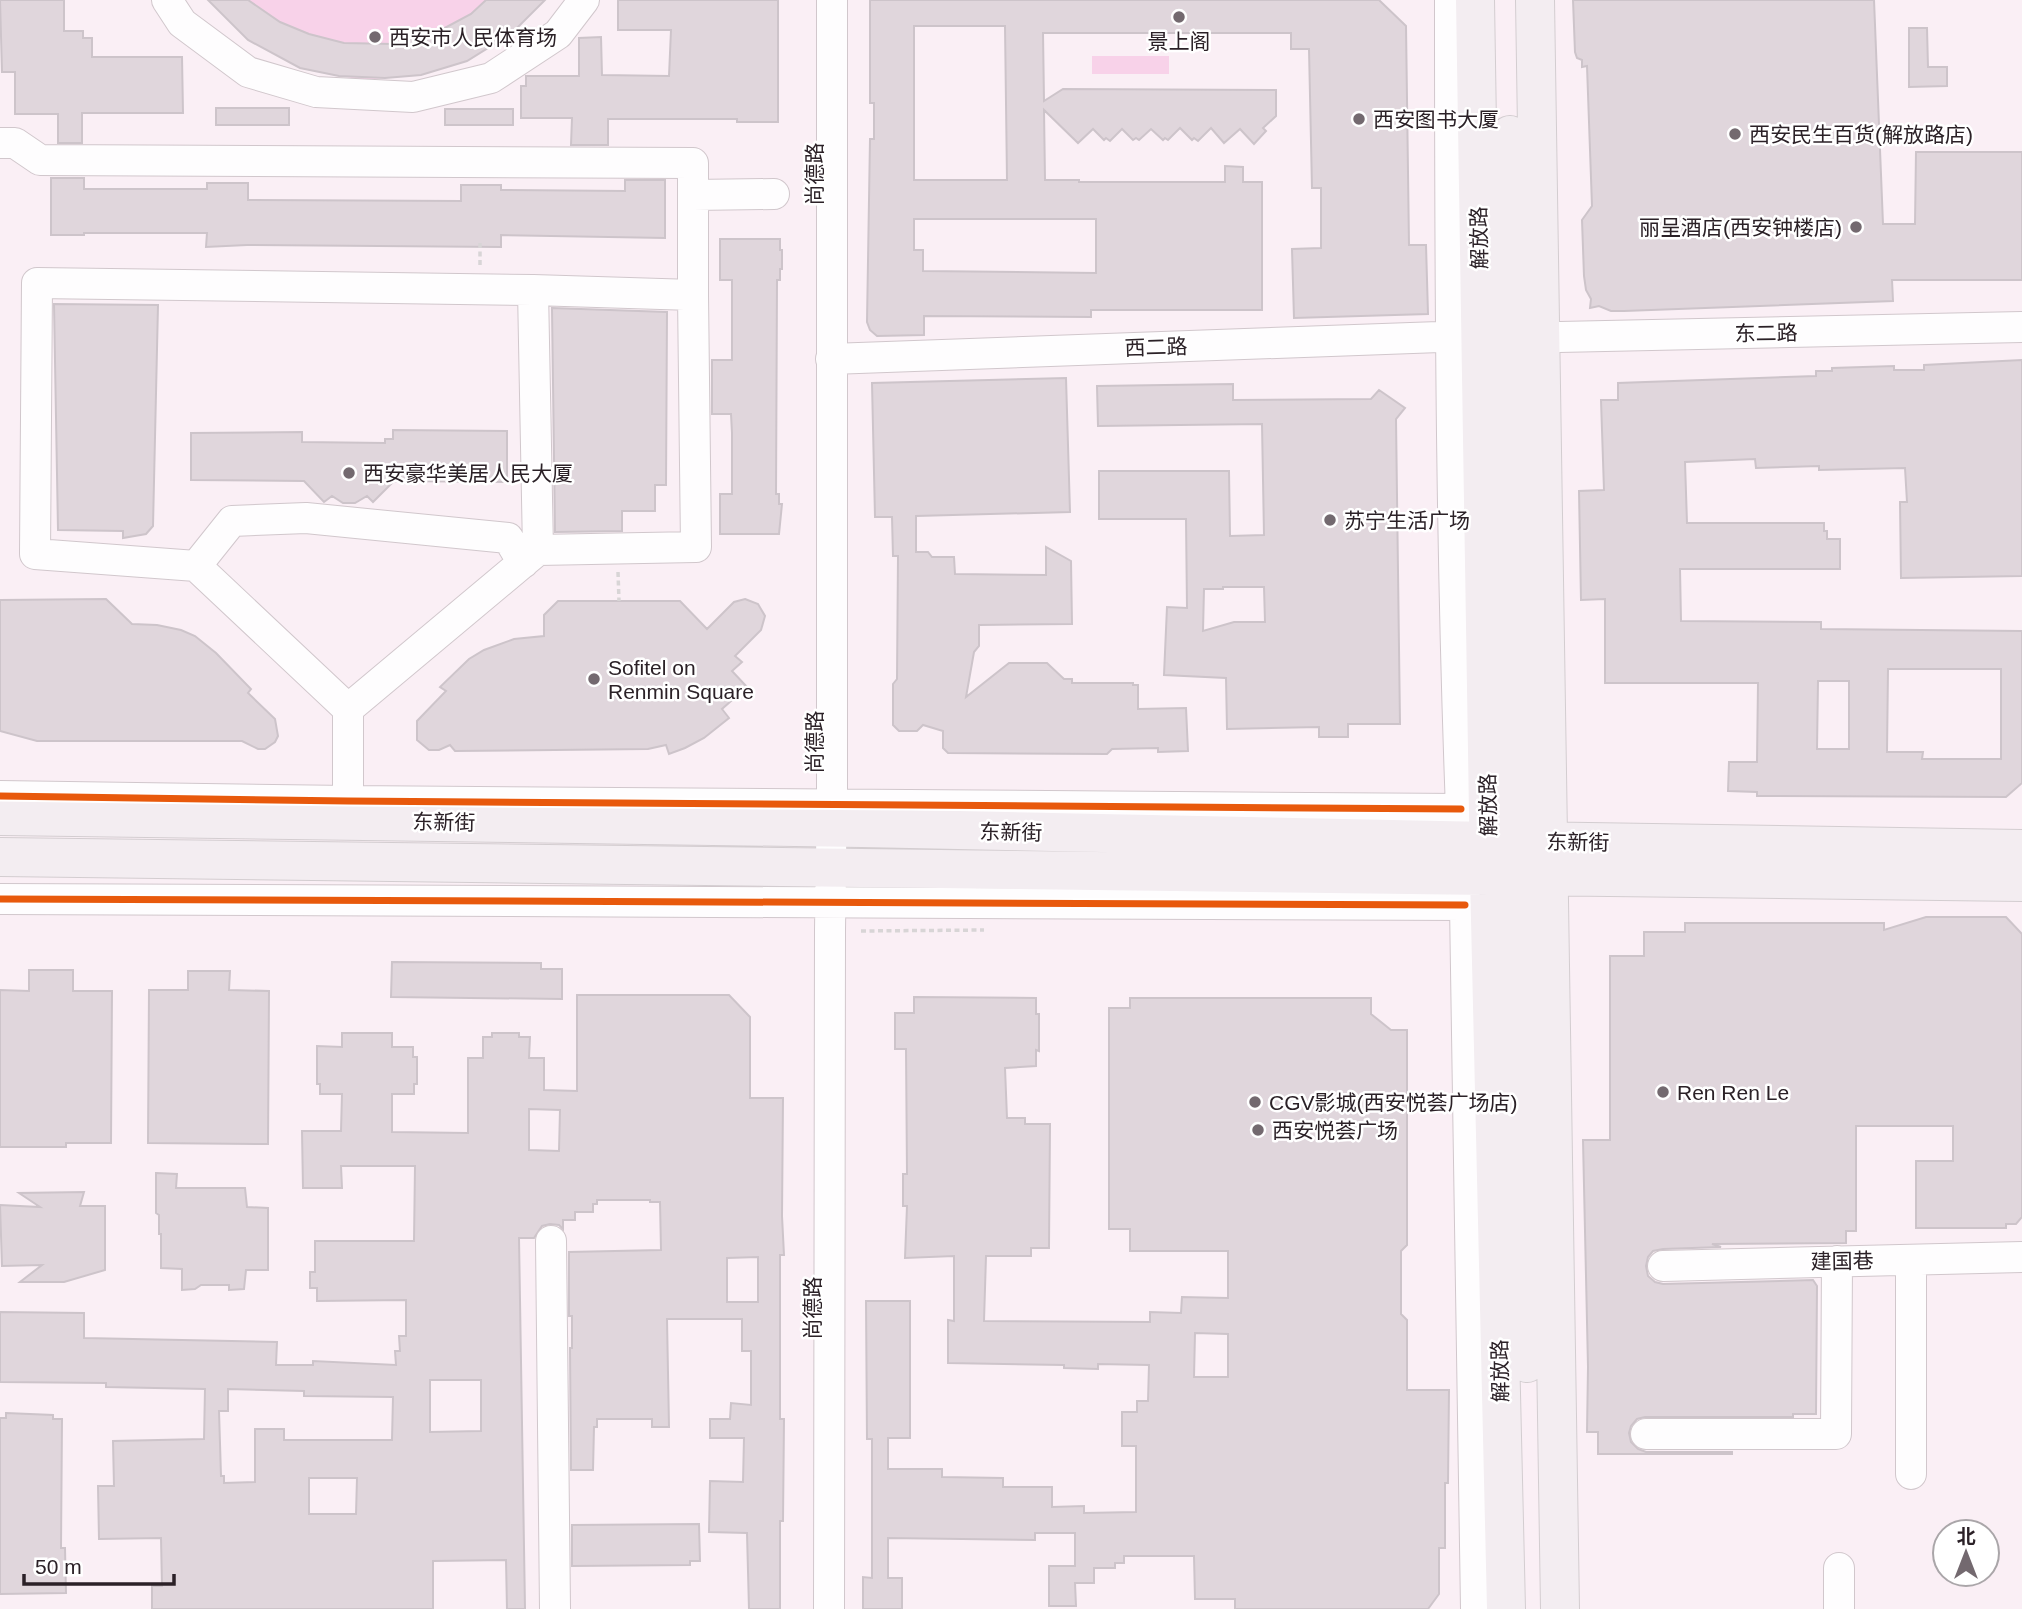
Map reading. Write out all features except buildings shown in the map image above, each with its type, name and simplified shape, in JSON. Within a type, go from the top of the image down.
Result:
[{"type":"main road","name":"解放路","points":[[1475,0],[1495,337]]},
{"type":"main road","name":"解放路","points":[[1506,1609],[1496,858],[1495,337],[1510,0]]},
{"type":"main road","points":[[1535,0],[1495,337],[1496,858],[1560,1609]]},
{"type":"main road","name":"东新街","points":[[0,816],[348,810],[832,816],[1496,858],[2022,881]]},
{"type":"main road","name":"东新街","points":[[0,858],[830,886],[1496,858],[2022,849]]},
{"type":"main road","name":"解放路","points":[[1496,858],[1530,1609]]},
{"type":"street","points":[[167,0],[182,23],[248,72],[316,92],[413,97],[491,78],[558,34],[584,0]]},
{"type":"street","name":"尚德路","points":[[829,1609],[832,0]]},
{"type":"street","points":[[1450,0],[1495,337]]},
{"type":"street","points":[[0,143],[15,144],[40,160],[693,163],[696,547],[531,556],[348,709]]},
{"type":"street","points":[[693,195],[774,194]]},
{"type":"street","points":[[0,796],[348,810],[348,709],[196,566],[35,554],[37,283],[693,295]]},
{"type":"street","points":[[531,556],[533,290]]},
{"type":"street","name":"东二路","points":[[1495,337],[2022,327]]},
{"type":"street","name":"西二路","points":[[831,359],[1495,337]]},
{"type":"street","points":[[196,566],[232,521],[306,518],[508,538],[531,556]]},
{"type":"street","points":[[1476,1609],[1496,858]]},
{"type":"street","points":[[0,899],[830,886]]},
{"type":"street","points":[[551,1241],[555,1609]]},
{"type":"street","name":"建国巷","points":[[1663,1266],[2022,1256]]},
{"type":"street","points":[[1911,1260],[1911,1474]]},
{"type":"street","points":[[1646,1434],[1836,1434],[1837,1261]]},
{"type":"street","points":[[1839,1568],[1839,1609]]},
{"type":"shaded area","name":"西安市人民体育场","points":[[209,0],[545,0],[421,75],[362,80],[300,68],[248,40]]},
{"type":"shaded area","points":[[1092,56],[1169,56],[1169,74],[1092,74]]},
{"type":"cycle path","points":[[0,796],[1461,809]]},
{"type":"cycle path","points":[[0,899],[1465,905]]},
{"type":"place","name":"景上阁","points":[[1179,17]]},
{"type":"place","name":"西安市人民体育场","points":[[375,37]]},
{"type":"place","name":"西安图书大厦","points":[[1359,119]]},
{"type":"place","name":"西安民生百货(解放路店)","points":[[1735,134]]},
{"type":"place","name":"丽呈酒店(西安钟楼店)","points":[[1856,227]]},
{"type":"place","name":"西安豪华美居人民大厦","points":[[349,473]]},
{"type":"place","name":"苏宁生活广场","points":[[1330,520]]},
{"type":"place","name":"Sofitel on Renmin Square","points":[[594,679]]},
{"type":"place","name":"Ren Ren Le","points":[[1663,1092]]},
{"type":"place","name":"CGV影城(西安悦荟广场店)","points":[[1255,1102]]},
{"type":"place","name":"西安悦荟广场","points":[[1258,1130]]}]
